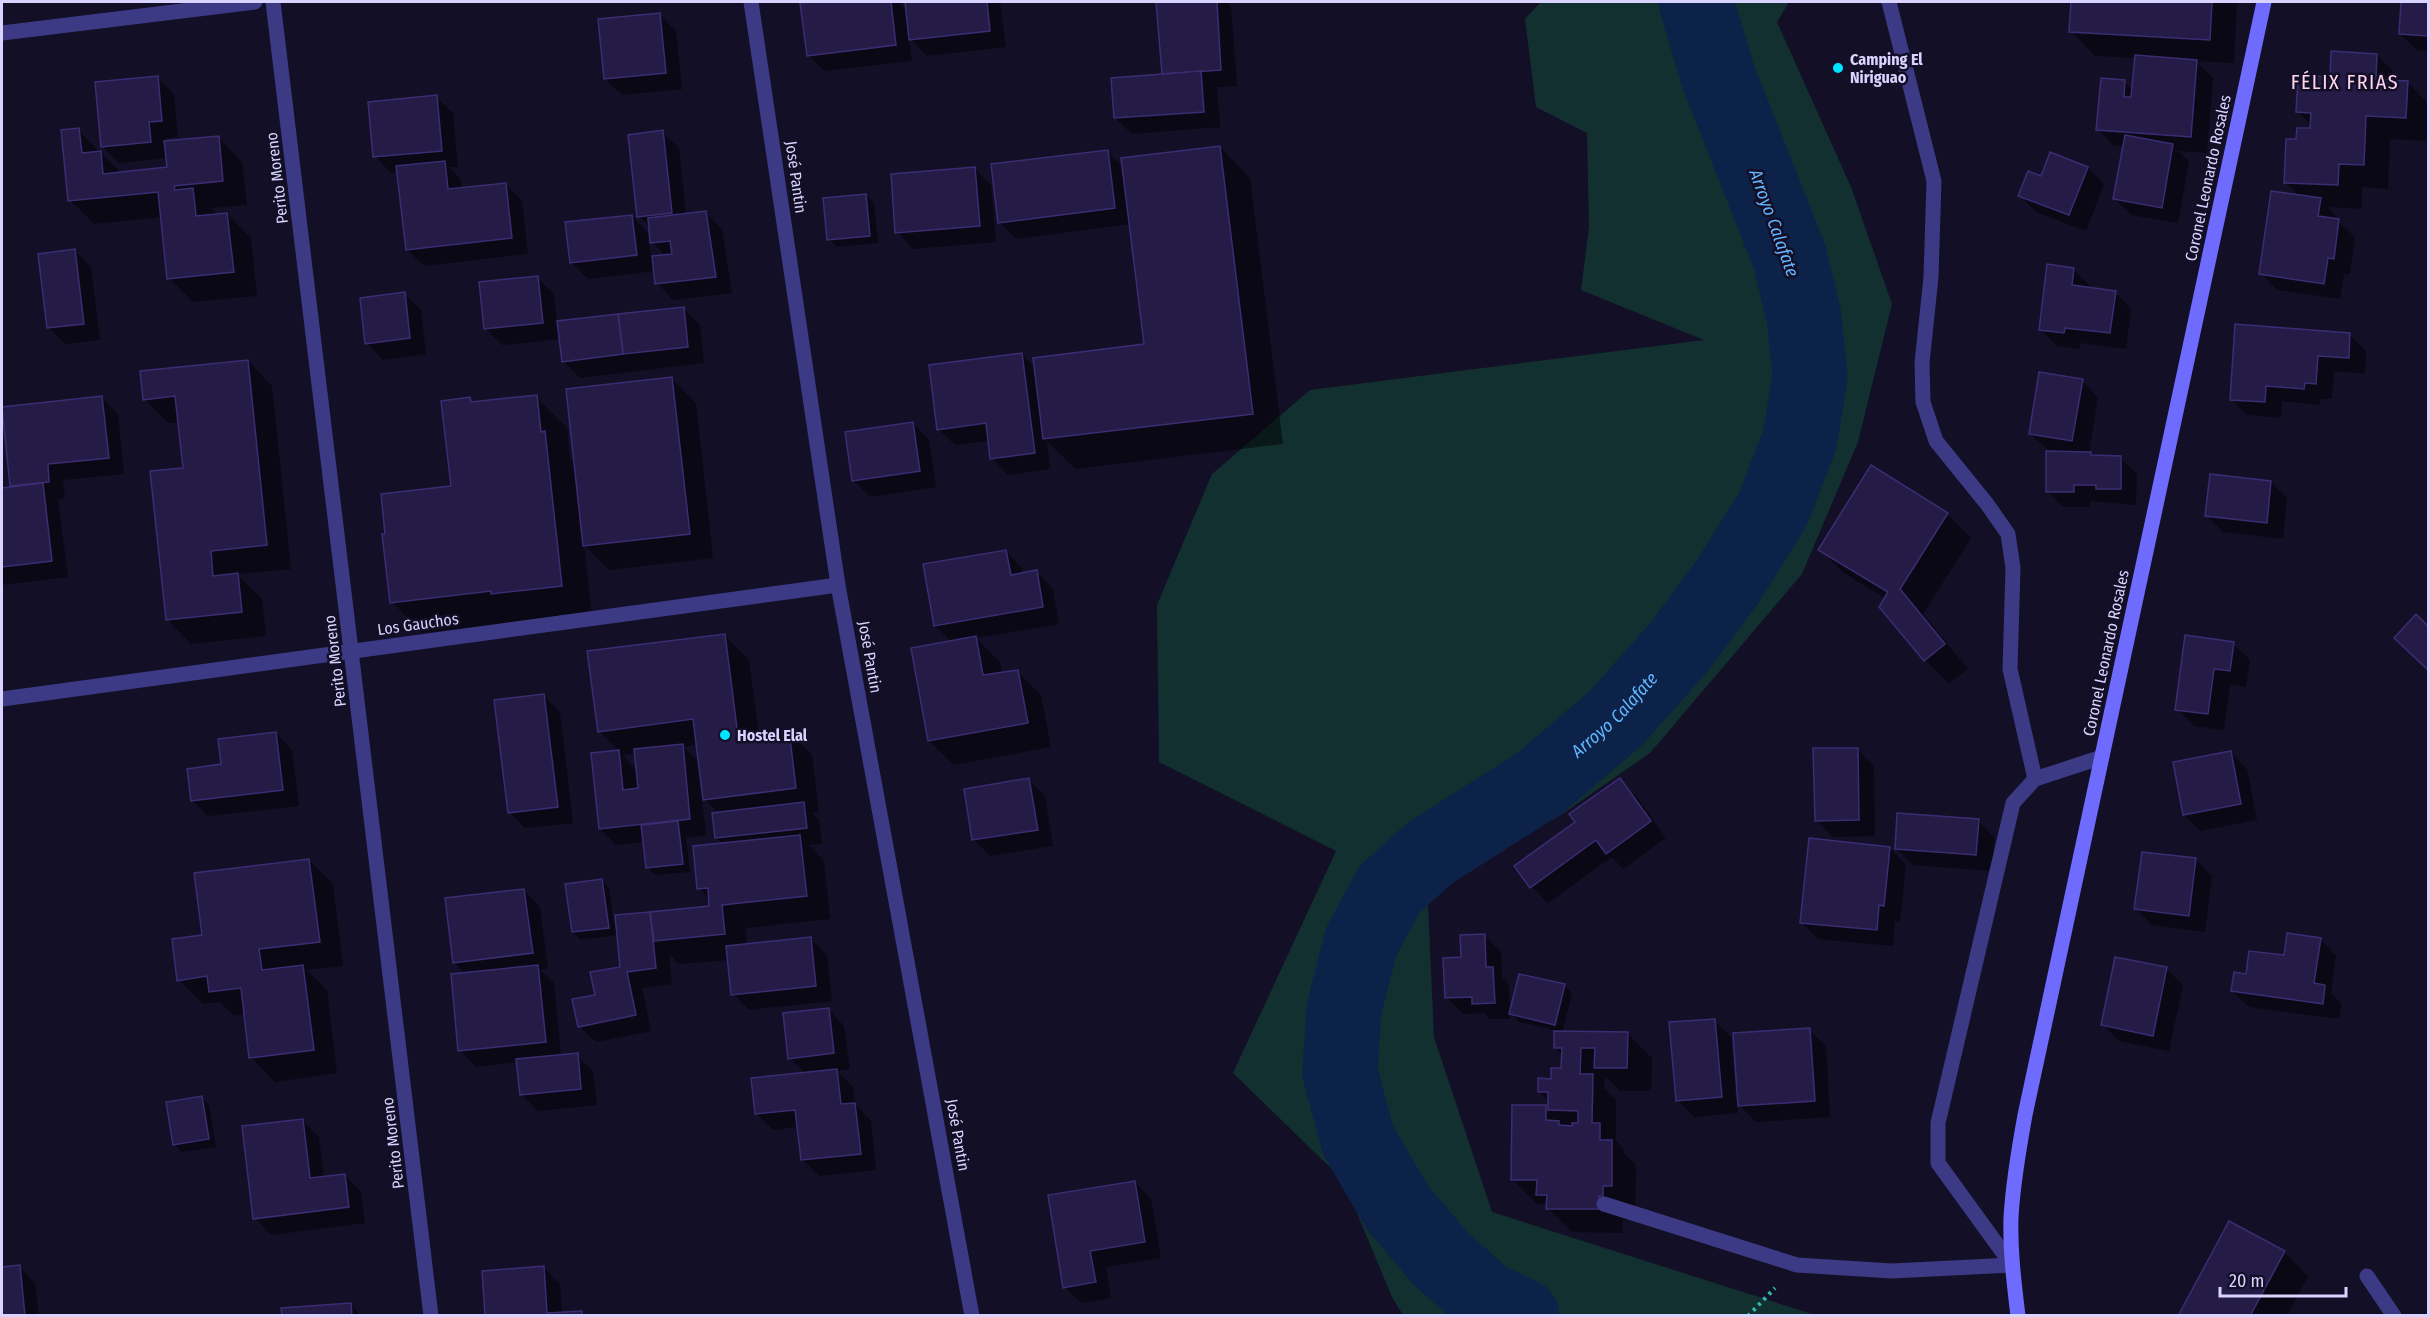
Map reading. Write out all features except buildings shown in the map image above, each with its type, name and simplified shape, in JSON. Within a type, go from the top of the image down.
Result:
[{"type":"main road","name":"Coronel Leonardo Rosales","points":[[2018,1316],[2012,1264],[2012,1207],[2025,1114],[2264,2]]},
{"type":"street","points":[[2,33],[255,2]]},
{"type":"street","name":"Perito Moreno","points":[[273,2],[353,651],[431,1316]]},
{"type":"street","name":"José Pantin","points":[[751,2],[838,585],[972,1316]]},
{"type":"street","points":[[1889,2],[1934,181],[1931,277],[1922,363],[1923,402],[1936,441],[2008,534],[2013,568],[2010,669],[2035,779]]},
{"type":"street","name":"Los Gauchos","points":[[2,699],[838,585]]},
{"type":"street","points":[[2012,1264],[1938,1163],[1938,1123],[2013,803],[2035,779],[2102,757]]},
{"type":"street","points":[[1604,1204],[1797,1264],[1892,1271],[2012,1264]]},
{"type":"street","points":[[2367,1276],[2394,1316]]},
{"type":"green space","points":[[1541,2],[1789,2],[1777,22],[1851,187],[1892,304],[1858,442],[1802,574],[1650,753],[1558,817],[1427,882],[1434,1037],[1492,1212],[1815,1315],[1403,1315],[1392,1297],[1343,1180],[1233,1073],[1336,851],[1159,762],[1157,605],[1212,474],[1310,390],[1704,340],[1581,290],[1589,227],[1587,133],[1536,107],[1525,19]]},
{"type":"waterway","name":"Arroyo Calafate","points":[[1522,1316],[1486,1299],[1441,1259],[1397,1207],[1358,1140],[1340,1073],[1344,1009],[1361,942],[1389,890],[1430,853],[1540,783],[1616,718],[1680,646],[1728,581],[1773,509],[1800,439],[1810,376],[1804,317],[1790,258],[1718,76],[1696,2]]},
{"type":"place","name":"Camping El Niriguao","points":[[1838,68]]},
{"type":"place","name":"Hostel Elal","points":[[725,735]]},
{"type":"district","name":"FÉLIX FRIAS","points":[[2345,82]]}]
